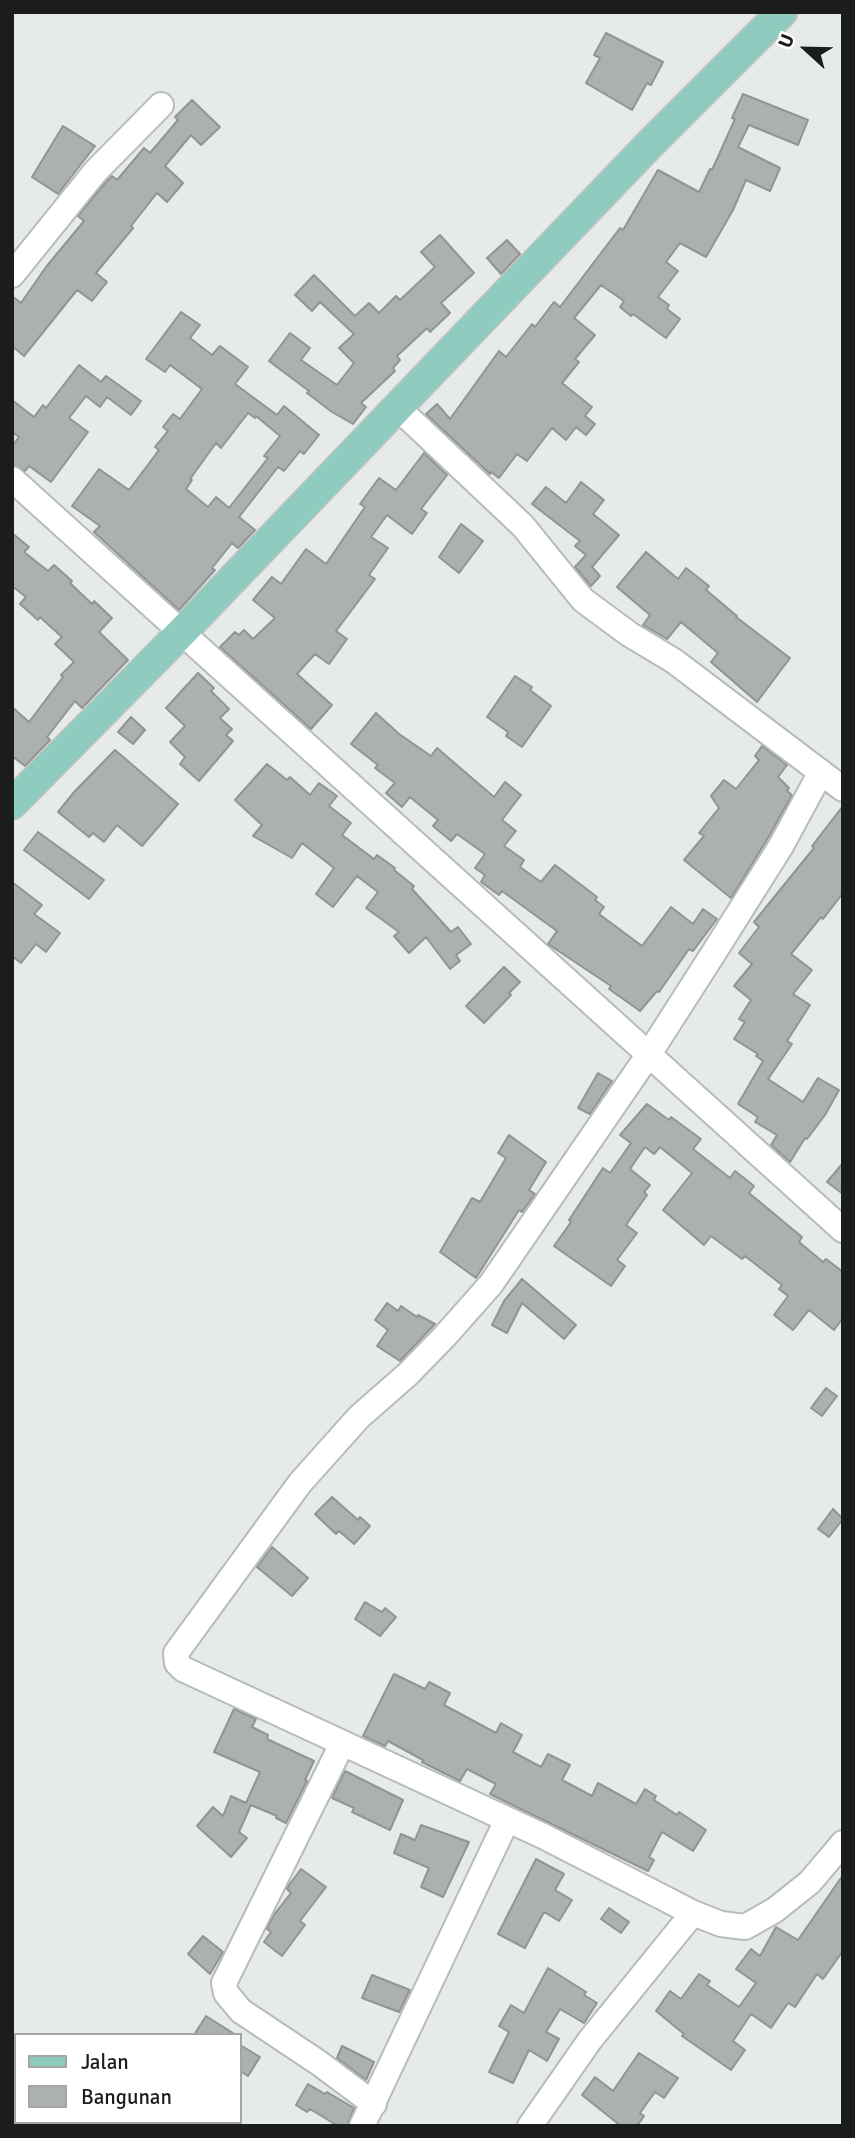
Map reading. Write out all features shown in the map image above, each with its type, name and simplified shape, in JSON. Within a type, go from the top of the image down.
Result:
[{"type":"main road","points":[[12,804],[181,633],[649,145],[782,12]]},
{"type":"street","points":[[12,275],[94,172],[161,105]]},
{"type":"street","points":[[398,408],[523,526],[583,600],[629,634],[674,661],[843,789]]},
{"type":"street","points":[[17,493],[181,633],[843,1230]]},
{"type":"street","points":[[821,772],[781,846],[649,1054],[491,1284],[408,1374],[359,1417],[300,1483],[176,1653],[177,1663],[183,1669],[507,1820],[693,1913],[721,1924],[745,1927],[775,1910],[810,1882],[843,1843]]},
{"type":"street","points":[[342,1744],[224,1983],[226,1993],[241,2011],[374,2104]]},
{"type":"street","points":[[362,2126],[507,1820]]},
{"type":"street","points":[[530,2126],[590,2040],[693,1913]]},
{"type":"building","points":[[606,33],[663,62],[651,85],[647,83],[632,110],[586,83],[600,58],[594,55]]},
{"type":"building","points":[[743,94],[808,120],[798,145],[749,125],[738,147],[780,168],[770,191],[746,180],[733,210],[706,257],[680,243],[666,262],[678,271],[658,297],[669,305],[667,309],[680,319],[666,338],[633,314],[631,316],[620,307],[624,301],[601,285],[574,318],[595,335],[575,359],[579,362],[562,383],[592,407],[585,416],[595,424],[586,435],[576,427],[566,440],[552,428],[527,461],[517,454],[499,478],[491,472],[490,474],[426,414],[437,404],[450,419],[499,351],[506,357],[532,324],[535,327],[554,302],[560,307],[620,228],[623,230],[658,170],[699,192],[735,119],[732,118]]},
{"type":"building","points":[[192,100],[220,127],[201,145],[191,135],[165,166],[183,183],[167,202],[157,193],[131,226],[133,228],[96,273],[107,282],[92,301],[77,290],[24,356],[12,346],[12,296],[21,303],[46,267],[84,221],[78,216],[106,182],[112,176],[117,180],[144,148],[150,153],[178,120],[175,117]]},
{"type":"building","points":[[63,126],[95,146],[58,194],[32,177]]},
{"type":"building","points":[[440,235],[474,273],[441,303],[450,313],[430,332],[427,328],[397,356],[400,360],[393,368],[395,371],[361,403],[366,407],[353,424],[332,412],[269,361],[290,333],[310,348],[301,360],[337,385],[354,363],[339,348],[354,334],[320,302],[312,311],[295,295],[314,275],[355,316],[369,303],[379,313],[396,296],[400,300],[435,267],[421,252]]},
{"type":"building","points":[[507,240],[520,254],[501,274],[487,258]]},
{"type":"building","points":[[181,312],[200,325],[190,338],[212,355],[220,346],[248,367],[235,384],[277,415],[284,406],[319,435],[304,454],[300,451],[284,471],[278,467],[239,517],[255,530],[238,548],[232,543],[212,568],[215,570],[179,610],[94,532],[100,526],[72,506],[99,469],[129,490],[159,450],[155,447],[168,431],[163,427],[173,414],[180,419],[202,389],[170,365],[165,372],[146,359]],"holes":[[[248,413],[255,418],[256,416],[280,436],[264,456],[268,458],[229,508],[216,497],[208,507],[186,489],[192,480],[190,479],[216,443],[221,448]]]},
{"type":"building","points":[[79,365],[101,382],[106,376],[141,401],[131,415],[107,397],[100,407],[86,396],[69,418],[88,432],[51,482],[29,466],[25,471],[12,465],[12,446],[19,437],[12,432],[12,400],[34,417],[43,405],[46,408]]},
{"type":"building","points":[[424,453],[447,475],[421,509],[427,513],[412,534],[387,515],[371,537],[388,548],[369,575],[375,579],[336,631],[347,639],[329,664],[315,654],[297,674],[332,705],[311,729],[220,647],[235,632],[239,635],[244,630],[253,639],[275,618],[253,600],[272,577],[281,584],[306,549],[326,564],[365,507],[360,504],[379,478],[396,490]]},
{"type":"building","points":[[581,482],[604,500],[593,514],[619,535],[592,567],[600,576],[591,586],[575,567],[586,555],[575,546],[580,541],[532,504],[546,487],[566,503]]},
{"type":"building","points":[[461,524],[483,541],[459,573],[439,557]]},
{"type":"building","points":[[12,533],[29,547],[24,552],[48,571],[54,565],[92,604],[94,601],[112,618],[99,632],[128,660],[82,708],[75,701],[47,737],[50,740],[25,766],[12,756],[12,707],[29,722],[63,677],[61,675],[74,662],[55,644],[62,637],[40,617],[38,620],[20,604],[26,597],[12,586]]},
{"type":"building","points":[[646,552],[678,579],[686,568],[709,586],[706,590],[736,617],[790,658],[757,702],[711,662],[718,653],[681,622],[667,639],[643,625],[650,615],[617,587]]},
{"type":"building","points":[[198,673],[214,688],[211,691],[229,709],[220,718],[232,729],[226,735],[233,741],[199,781],[180,764],[185,757],[170,742],[185,726],[166,708]]},
{"type":"building","points":[[515,676],[532,687],[530,690],[551,706],[522,747],[506,736],[508,732],[487,717]]},
{"type":"building","points":[[376,713],[399,734],[431,756],[437,748],[494,797],[505,782],[521,795],[502,820],[516,831],[504,846],[524,860],[520,867],[541,882],[555,865],[597,897],[595,900],[604,907],[599,914],[642,946],[671,907],[693,924],[703,909],[717,919],[693,951],[689,949],[659,992],[657,991],[640,1011],[609,989],[611,986],[548,944],[557,931],[502,891],[499,895],[481,882],[485,875],[475,868],[485,854],[457,834],[451,841],[433,826],[438,820],[410,797],[402,807],[386,793],[395,783],[375,768],[378,765],[351,744]]},
{"type":"building","points":[[131,717],[145,730],[133,744],[118,732]]},
{"type":"building","points":[[762,746],[787,765],[778,777],[792,795],[731,898],[684,860],[704,836],[699,833],[719,808],[711,796],[724,780],[736,789],[759,760],[755,756]]},
{"type":"building","points":[[115,750],[178,804],[142,846],[117,825],[104,842],[93,833],[89,837],[58,812]]},
{"type":"building","points":[[267,764],[287,780],[290,777],[310,795],[319,783],[337,796],[329,806],[351,823],[342,835],[374,859],[377,855],[395,868],[394,870],[414,886],[412,889],[451,932],[458,927],[471,944],[456,955],[460,961],[450,969],[426,937],[409,953],[394,936],[399,932],[366,908],[378,892],[357,876],[333,907],[316,894],[334,868],[302,843],[292,858],[253,836],[262,825],[235,800]]},
{"type":"building","points":[[843,806],[843,893],[791,954],[812,970],[793,994],[810,1005],[787,1041],[792,1044],[768,1079],[803,1102],[818,1078],[839,1090],[825,1115],[807,1139],[805,1138],[790,1162],[771,1145],[777,1135],[755,1122],[758,1117],[738,1104],[763,1061],[756,1056],[758,1054],[734,1039],[745,1022],[739,1019],[751,1000],[734,986],[752,964],[739,953],[759,927],[754,922],[814,848],[812,846]]},
{"type":"building","points":[[38,832],[104,880],[89,899],[24,850]]},
{"type":"building","points":[[12,882],[42,905],[34,914],[60,933],[46,952],[36,944],[21,963],[12,956]]},
{"type":"building","points":[[504,967],[520,982],[484,1023],[466,1006]]},
{"type":"building","points":[[598,1073],[612,1081],[590,1114],[578,1108]]},
{"type":"building","points":[[647,1104],[669,1120],[671,1117],[701,1139],[693,1149],[730,1178],[735,1171],[754,1186],[749,1193],[802,1237],[799,1242],[823,1262],[826,1259],[843,1272],[843,1318],[834,1330],[809,1310],[793,1330],[774,1315],[788,1296],[779,1289],[782,1285],[745,1256],[742,1259],[711,1236],[704,1245],[663,1210],[692,1173],[660,1147],[654,1154],[645,1147],[630,1169],[650,1185],[644,1192],[647,1195],[626,1225],[637,1233],[617,1260],[625,1266],[611,1286],[554,1246],[603,1168],[610,1173],[631,1143],[620,1135]]},
{"type":"building","points":[[509,1135],[546,1162],[529,1190],[535,1194],[522,1212],[519,1210],[476,1278],[440,1252],[472,1198],[480,1202],[506,1158],[498,1153]]},
{"type":"building","points":[[843,1163],[843,1194],[827,1182]]},
{"type":"building","points":[[522,1279],[576,1325],[564,1339],[522,1303],[507,1333],[492,1325],[504,1301]]},
{"type":"building","points":[[387,1303],[398,1311],[401,1306],[417,1317],[418,1315],[435,1324],[400,1361],[377,1346],[388,1330],[375,1320]]},
{"type":"building","points":[[826,1388],[837,1396],[822,1416],[811,1408]]},
{"type":"building","points":[[332,1497],[358,1520],[360,1517],[370,1526],[354,1544],[339,1531],[336,1534],[315,1514]]},
{"type":"building","points":[[833,1509],[843,1519],[829,1537],[818,1529]]},
{"type":"building","points":[[272,1547],[308,1578],[292,1596],[257,1567]]},
{"type":"building","points":[[365,1602],[382,1612],[385,1608],[396,1617],[380,1636],[355,1619]]},
{"type":"building","points":[[394,1674],[425,1689],[429,1682],[450,1693],[444,1705],[496,1733],[501,1723],[522,1735],[513,1752],[541,1767],[548,1754],[570,1765],[562,1780],[592,1796],[598,1783],[636,1804],[645,1789],[656,1796],[654,1800],[706,1830],[693,1851],[662,1832],[649,1857],[654,1860],[648,1871],[490,1794],[496,1784],[467,1769],[460,1781],[388,1741],[385,1746],[363,1736]]},
{"type":"building","points":[[234,1709],[256,1719],[252,1727],[268,1735],[267,1739],[314,1761],[286,1823],[276,1818],[277,1816],[251,1805],[239,1832],[247,1838],[231,1857],[197,1826],[213,1807],[223,1816],[231,1796],[246,1803],[260,1772],[214,1752]]},
{"type":"building","points":[[345,1771],[403,1800],[390,1830],[352,1812],[354,1808],[332,1798]]},
{"type":"building","points":[[421,1825],[469,1842],[443,1897],[421,1887],[429,1868],[394,1853],[401,1834],[415,1840]]},
{"type":"building","points":[[536,1859],[564,1874],[555,1890],[572,1900],[559,1921],[544,1912],[525,1948],[498,1934]]},
{"type":"building","points":[[301,1869],[326,1887],[300,1921],[305,1925],[282,1956],[264,1942],[271,1932],[267,1929],[273,1916],[291,1893],[287,1889]]},
{"type":"building","points":[[843,1875],[843,1951],[823,1979],[817,1974],[795,2007],[788,2003],[771,2028],[751,2014],[733,2041],[745,2050],[731,2070],[682,2036],[684,2034],[656,2011],[670,1991],[681,1999],[699,1974],[710,1981],[707,1985],[739,2007],[756,1983],[736,1969],[751,1949],[760,1956],[776,1927],[798,1940]]},
{"type":"building","points":[[609,1908],[629,1922],[621,1933],[601,1919]]},
{"type":"building","points":[[203,1936],[223,1952],[210,1974],[188,1954]]},
{"type":"building","points":[[548,1968],[586,1992],[584,1995],[597,2003],[584,2023],[560,2009],[546,2032],[559,2039],[547,2061],[529,2050],[513,2083],[489,2072],[509,2032],[499,2026],[511,2005],[524,2013]]},
{"type":"building","points":[[372,1975],[410,1990],[399,2012],[362,1998]]},
{"type":"building","points":[[206,2016],[233,2033],[195,2033]]},
{"type":"building","points":[[242,2046],[260,2057],[248,2076],[242,2072]]},
{"type":"building","points":[[342,2046],[374,2062],[366,2080],[337,2058]]},
{"type":"building","points":[[639,2053],[678,2078],[664,2098],[655,2092],[640,2113],[644,2116],[637,2126],[621,2126],[582,2095],[595,2077],[613,2091]]},
{"type":"building","points":[[308,2084],[354,2108],[347,2126],[338,2126],[310,2109],[307,2112],[296,2105]]}]
